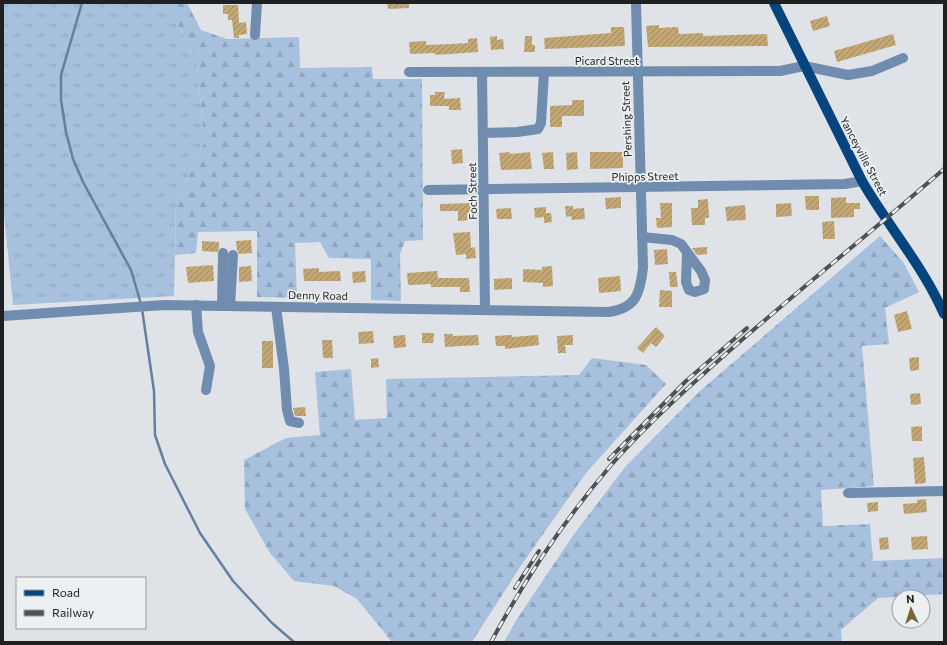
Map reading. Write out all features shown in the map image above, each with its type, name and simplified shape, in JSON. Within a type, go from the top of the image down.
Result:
[{"type":"main road","name":"Yanceyville Street","points":[[774,3],[862,181],[875,204],[930,285],[944,314]]},
{"type":"street","points":[[255,35],[257,3]]},
{"type":"street","name":"Pershing Street","points":[[631,304],[641,284],[642,237],[636,3]]},
{"type":"street","points":[[804,66],[848,75],[872,71],[903,58]]},
{"type":"street","name":"Picard Street","points":[[410,72],[780,71],[804,66]]},
{"type":"street","name":"Foch Street","points":[[482,72],[485,309]]},
{"type":"street","points":[[483,133],[517,132],[538,129],[541,123],[544,72]]},
{"type":"street","name":"Phipps Street","points":[[428,190],[845,184],[862,181]]},
{"type":"street","points":[[642,237],[672,240],[680,244],[687,254]]},
{"type":"street","points":[[226,306],[228,254]]},
{"type":"street","name":"Denny Road","points":[[3,316],[124,307],[196,305],[609,312],[620,310],[631,304]]},
{"type":"street","points":[[196,305],[198,332],[210,366],[206,390]]},
{"type":"street","points":[[276,306],[284,369],[287,410],[290,421],[299,423]]},
{"type":"street","points":[[848,493],[944,491]]},
{"type":"green space","points":[[3,3],[166,3],[197,61],[204,143],[176,203],[174,296],[13,305],[3,204]]},
{"type":"green space","points":[[166,3],[187,3],[201,30],[227,39],[299,37],[300,68],[372,67],[373,79],[422,79],[423,240],[405,241],[400,254],[401,301],[371,300],[371,259],[329,258],[320,242],[295,243],[297,298],[257,297],[257,231],[198,232],[196,253],[175,255],[176,203],[204,143],[197,61]]},
{"type":"green space","points":[[880,236],[903,262],[919,292],[885,308],[889,344],[862,346],[874,486],[821,490],[823,526],[870,524],[873,561],[944,558],[944,594],[931,595],[931,589],[891,589],[891,597],[878,598],[841,630],[842,642],[504,642],[517,619],[574,534],[626,466],[700,391]]},
{"type":"green space","points":[[592,358],[646,365],[666,384],[586,473],[520,567],[472,642],[392,642],[357,599],[334,586],[294,581],[270,553],[245,509],[244,460],[286,438],[320,435],[315,372],[351,369],[355,420],[387,418],[386,379],[579,375]]},
{"type":"building","points":[[387,3],[409,3],[409,8],[388,9]]},
{"type":"building","points":[[223,5],[238,5],[239,23],[246,22],[247,34],[239,35],[239,38],[234,38],[232,20],[228,20],[228,14],[223,14]]},
{"type":"building","points":[[827,16],[830,26],[813,31],[810,21]]},
{"type":"building","points":[[659,25],[659,28],[678,27],[679,34],[703,33],[703,36],[767,34],[768,46],[648,47],[646,26]]},
{"type":"building","points":[[611,27],[624,27],[625,46],[545,49],[544,38],[611,33]]},
{"type":"building","points":[[893,34],[896,45],[837,62],[834,51]]},
{"type":"building","points":[[497,36],[497,40],[503,39],[504,49],[491,50],[490,37]]},
{"type":"building","points":[[525,36],[532,36],[532,45],[535,45],[535,52],[524,52]]},
{"type":"building","points":[[477,38],[478,52],[435,55],[435,53],[410,54],[409,42],[426,41],[426,45],[468,43],[468,39]]},
{"type":"building","points":[[435,92],[445,92],[444,99],[460,98],[461,110],[449,110],[449,106],[430,106],[430,95],[435,95]]},
{"type":"building","points":[[572,100],[584,100],[584,116],[562,116],[562,127],[550,127],[550,106],[572,105]]},
{"type":"building","points":[[462,149],[463,163],[452,164],[451,150]]},
{"type":"building","points":[[510,152],[510,154],[530,152],[532,169],[501,170],[499,153]]},
{"type":"building","points":[[553,152],[554,169],[544,169],[542,153]]},
{"type":"building","points":[[577,152],[578,169],[567,170],[566,153]]},
{"type":"building","points":[[590,152],[623,152],[623,168],[590,169]]},
{"type":"building","points":[[805,196],[819,196],[819,210],[806,210]]},
{"type":"building","points":[[621,197],[621,208],[606,209],[605,198]]},
{"type":"building","points":[[846,197],[846,203],[860,203],[860,209],[854,209],[854,217],[831,218],[831,198]]},
{"type":"building","points":[[708,199],[709,218],[705,218],[705,225],[692,225],[691,208],[698,208],[698,200]]},
{"type":"building","points":[[471,203],[472,220],[458,221],[458,211],[440,211],[440,204]]},
{"type":"building","points":[[660,203],[672,203],[672,227],[657,228],[656,218],[661,218]]},
{"type":"building","points":[[791,203],[792,216],[776,217],[776,204]]},
{"type":"building","points":[[745,205],[746,220],[727,221],[725,207]]},
{"type":"building","points":[[565,206],[573,206],[573,209],[584,208],[585,219],[572,220],[571,216],[566,217]]},
{"type":"building","points":[[546,207],[546,213],[551,213],[552,222],[544,223],[544,217],[535,218],[534,208]]},
{"type":"building","points":[[511,208],[512,219],[497,219],[496,209]]},
{"type":"building","points":[[834,221],[835,239],[823,239],[822,222]]},
{"type":"building","points":[[470,232],[471,248],[475,247],[476,258],[466,259],[466,254],[456,255],[453,233]]},
{"type":"building","points":[[251,240],[252,253],[239,254],[236,241]]},
{"type":"building","points":[[202,241],[219,242],[217,252],[202,251]]},
{"type":"building","points":[[707,247],[707,254],[697,255],[692,248]]},
{"type":"building","points":[[667,249],[668,264],[655,265],[654,250]]},
{"type":"building","points":[[213,265],[214,281],[188,283],[186,267]]},
{"type":"building","points":[[251,266],[252,281],[239,282],[239,267]]},
{"type":"building","points":[[552,266],[553,286],[543,287],[543,283],[523,282],[523,269],[542,270],[542,267]]},
{"type":"building","points":[[319,268],[319,272],[340,271],[341,281],[304,281],[303,269]]},
{"type":"building","points":[[365,271],[366,282],[353,283],[352,272]]},
{"type":"building","points":[[437,271],[438,278],[469,278],[470,292],[460,292],[460,287],[431,287],[431,284],[408,285],[407,273]]},
{"type":"building","points":[[669,272],[676,272],[678,287],[670,287]]},
{"type":"building","points":[[620,276],[621,291],[599,293],[598,278]]},
{"type":"building","points":[[512,278],[512,289],[494,290],[494,279]]},
{"type":"building","points":[[660,290],[672,291],[672,307],[659,307]]},
{"type":"building","points":[[907,311],[912,329],[898,332],[894,315]]},
{"type":"building","points":[[656,327],[665,336],[656,347],[651,343],[643,353],[637,348]]},
{"type":"building","points":[[373,331],[374,343],[359,344],[358,332]]},
{"type":"building","points":[[422,333],[434,333],[433,343],[422,343]]},
{"type":"building","points":[[444,334],[453,334],[453,336],[478,335],[479,345],[445,347]]},
{"type":"building","points":[[405,335],[406,347],[394,348],[393,336]]},
{"type":"building","points":[[512,335],[512,337],[538,335],[539,345],[505,349],[505,346],[496,346],[495,336]]},
{"type":"building","points":[[573,335],[573,345],[565,345],[566,353],[558,353],[557,336]]},
{"type":"building","points":[[322,340],[332,340],[333,358],[323,358]]},
{"type":"building","points":[[262,341],[273,341],[273,368],[262,368]]},
{"type":"building","points":[[919,357],[919,370],[910,371],[909,358]]},
{"type":"building","points":[[378,358],[379,367],[371,368],[371,359]]},
{"type":"building","points":[[920,393],[921,404],[911,405],[910,394]]},
{"type":"building","points":[[305,407],[306,416],[295,416],[293,408]]},
{"type":"building","points":[[922,426],[922,441],[912,441],[911,427]]},
{"type":"building","points":[[924,457],[926,483],[915,484],[913,458]]},
{"type":"building","points":[[926,499],[927,512],[904,514],[903,504],[917,503],[917,500]]},
{"type":"building","points":[[878,502],[878,511],[868,512],[867,503]]},
{"type":"building","points":[[927,536],[928,549],[912,550],[911,537]]},
{"type":"building","points":[[888,537],[889,549],[880,550],[879,538]]},
{"type":"waterway","points":[[82,3],[61,75],[61,100],[66,132],[73,159],[83,182],[131,270],[141,304]]},
{"type":"waterway","points":[[142,309],[154,391],[155,435],[165,464],[200,533],[233,581],[272,623],[294,642]]},
{"type":"railway","points":[[491,642],[532,572],[562,528],[578,506],[626,448],[672,403],[736,345],[944,169]]},
{"type":"railway","points":[[609,459],[686,381],[747,328]]},
{"type":"railway","points":[[515,588],[539,551]]}]
